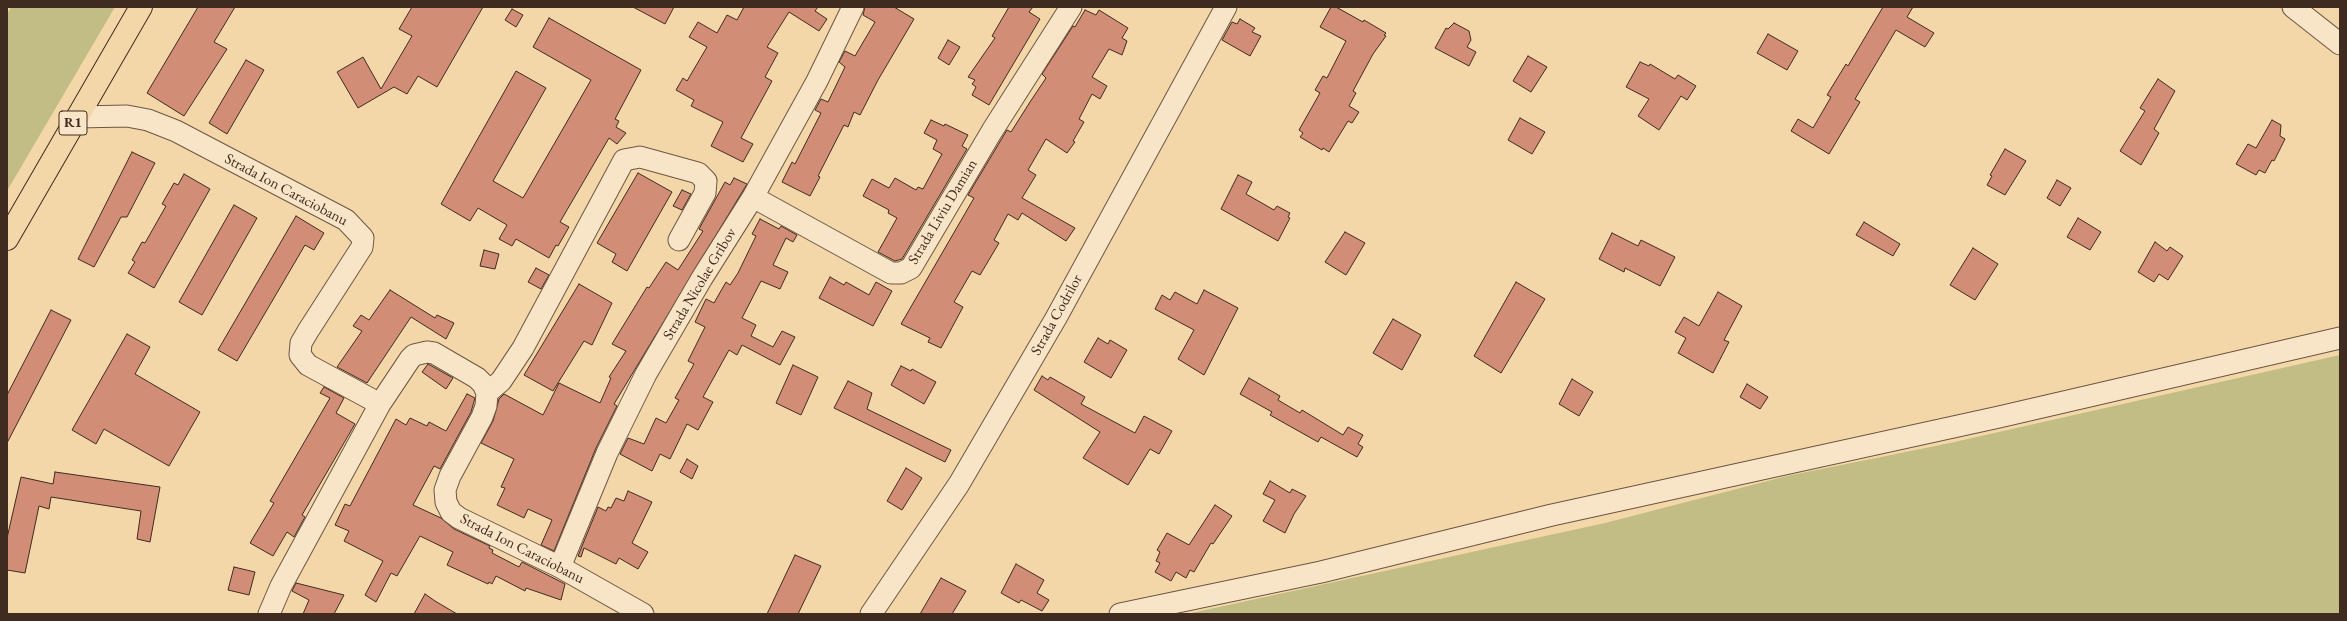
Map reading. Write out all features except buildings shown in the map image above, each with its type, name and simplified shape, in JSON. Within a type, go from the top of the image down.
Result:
[{"type":"highway","name":"R1","points":[[7,239],[141,7]]},
{"type":"street","name":"Strada Nicolae Gribov","points":[[560,567],[607,453],[646,374],[702,278],[753,197],[817,81],[853,7]]},
{"type":"street","name":"Strada Liviu Damian","points":[[753,197],[891,273],[901,273],[911,268],[992,131],[1072,7]]},
{"type":"street","name":"Strada Codrilor","points":[[871,614],[959,484],[1056,318],[1226,7]]},
{"type":"street","points":[[2293,7],[2340,44]]},
{"type":"street","name":"Strada Ion Caraciobanu","points":[[77,117],[127,116],[148,120],[176,131],[346,220],[363,238],[362,247],[301,343],[300,354],[308,366],[380,404]]},
{"type":"street","points":[[269,614],[281,586],[380,404],[410,359],[421,352],[434,353],[477,378],[483,384],[486,393],[500,382],[523,348],[624,160],[640,157],[698,173],[706,181],[705,193],[679,240]]},
{"type":"street","points":[[1120,614],[1321,572],[1552,515],[1984,421],[2340,338]]},
{"type":"street","name":"Strada Ion Caraciobanu","points":[[486,393],[486,406],[482,417],[447,483],[445,490],[446,502],[451,512],[459,518],[560,567],[643,614]]},
{"type":"shaded area","points":[[11,7],[115,7],[7,191],[7,14]]},
{"type":"shaded area","points":[[2340,355],[2340,614],[1187,614],[1605,523],[1787,476],[1950,443]]}]
